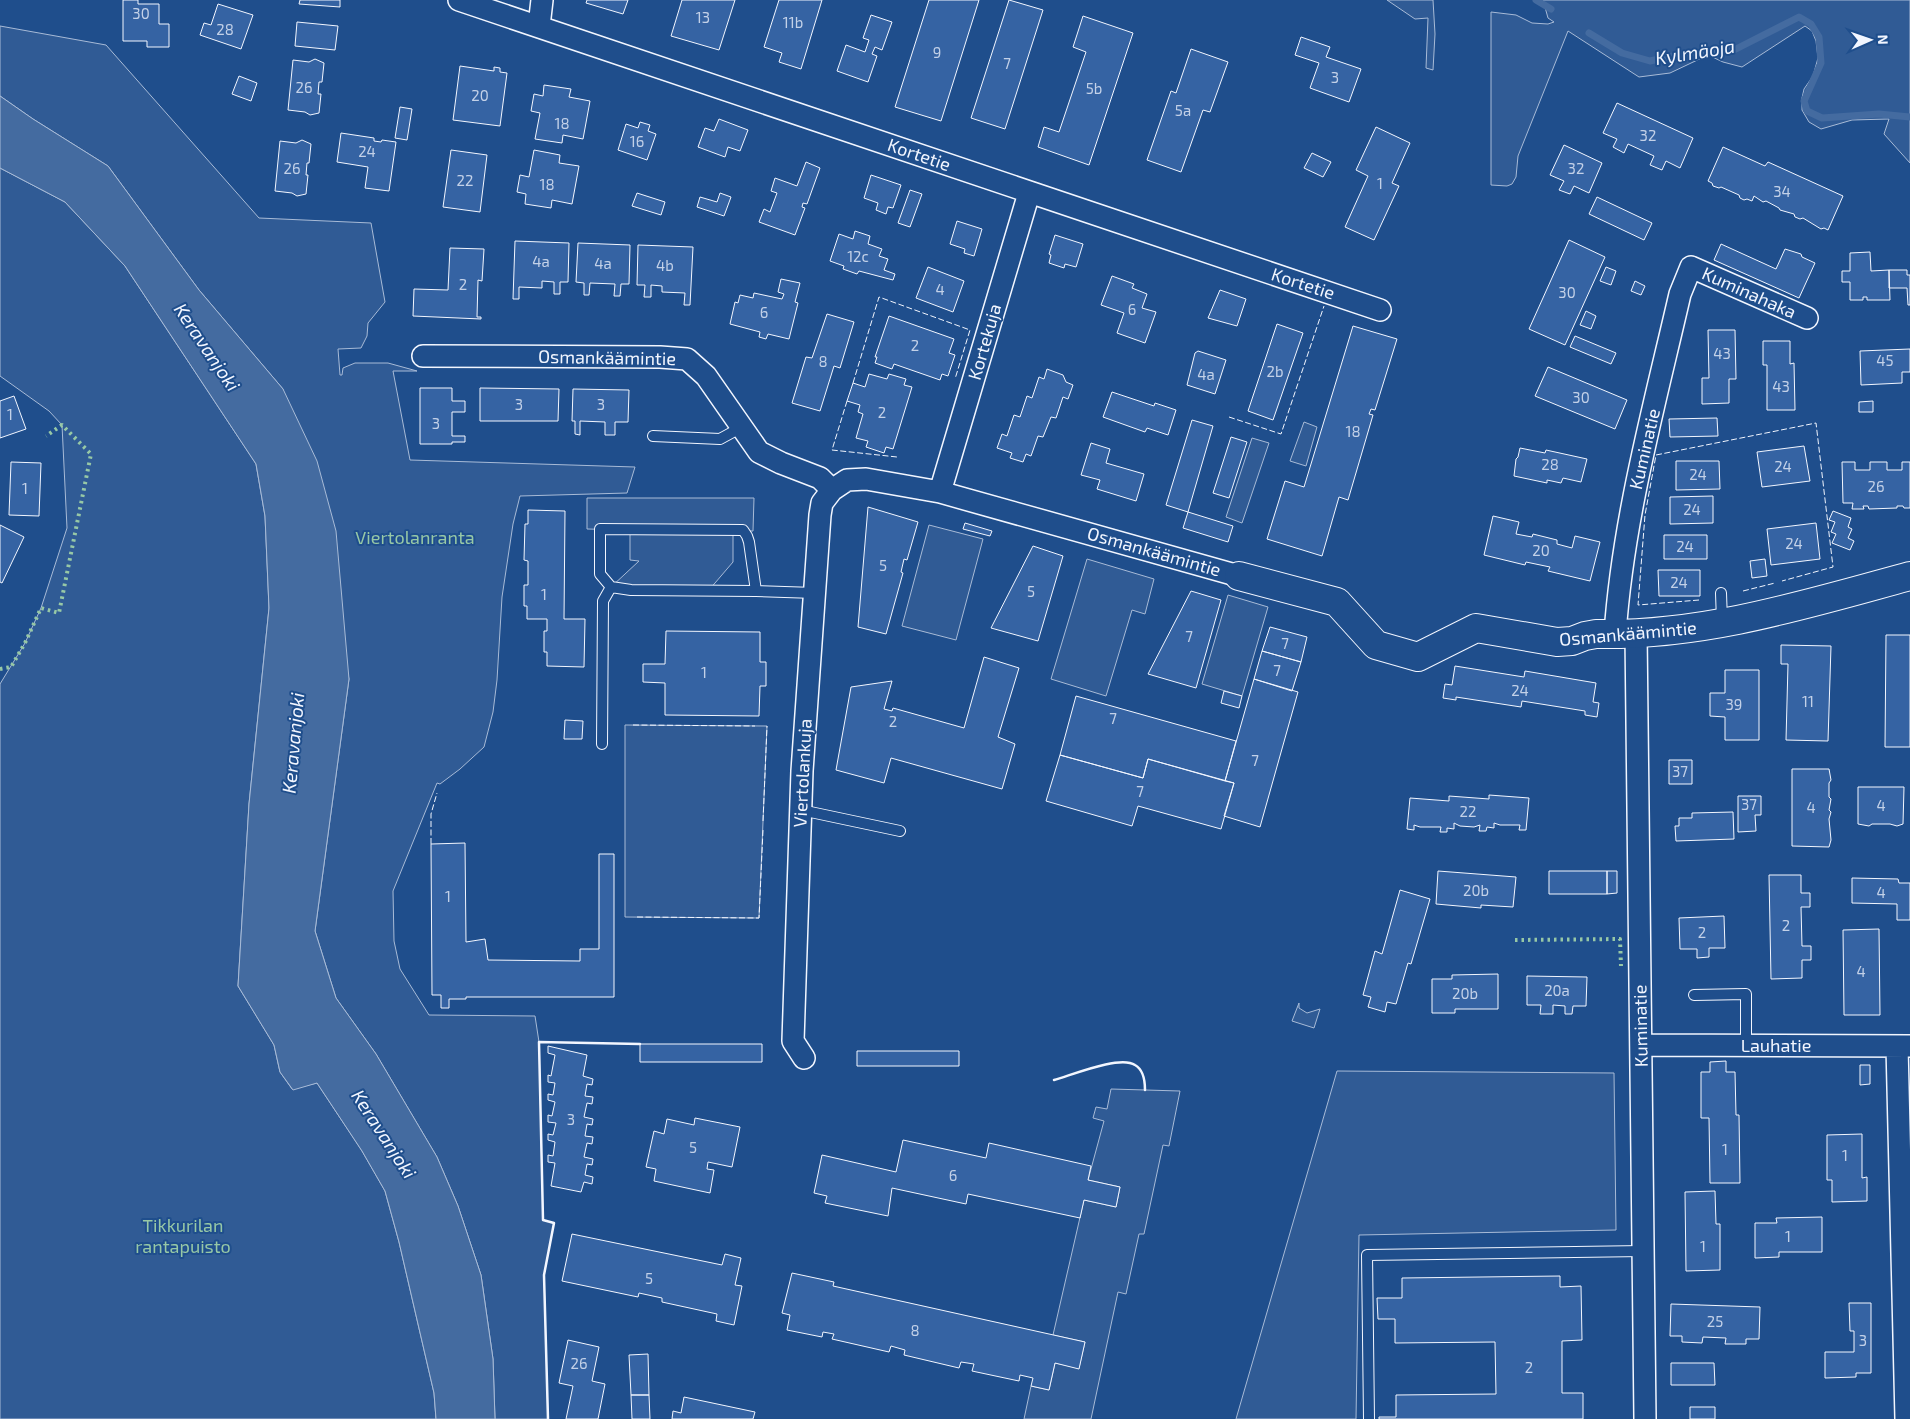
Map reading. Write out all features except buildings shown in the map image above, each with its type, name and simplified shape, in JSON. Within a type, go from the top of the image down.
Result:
[{"type":"street","name":"Kortetie","points":[[459,0],[1380,310]]},
{"type":"street","points":[[539,26],[542,0]]},
{"type":"street","name":"Kortekuja","points":[[940,492],[1029,193]]},
{"type":"street","name":"Kuminahaka","points":[[1691,267],[1806,318]]},
{"type":"street","name":"Kuminatie","points":[[1645,1419],[1641,1045],[1625,634],[1618,594],[1630,513],[1680,294],[1691,267]]},
{"type":"street","name":"Osmankäämintie","points":[[423,356],[654,357],[687,360],[706,376],[759,452],[781,464],[820,478],[832,490],[847,480],[866,479],[940,492],[1336,602],[1376,645],[1418,657],[1476,628],[1557,642],[1572,641],[1596,634],[1625,634],[1722,624],[1774,613],[1910,576]]},
{"type":"street","name":"Viertolankuja","points":[[804,1058],[794,1041],[801,810],[821,509],[822,504],[832,490]]},
{"type":"street","name":"Lauhatie","points":[[1641,1045],[1903,1046]]},
{"type":"street","points":[[1903,1046],[1906,1419]]},
{"type":"lane","points":[[653,436],[720,439],[742,427]]},
{"type":"lane","points":[[756,590],[749,542],[743,530],[600,529],[600,574],[612,587],[631,590],[756,590],[815,593]]},
{"type":"lane","points":[[602,744],[603,601],[612,587]]},
{"type":"lane","points":[[1721,593],[1722,624]]},
{"type":"lane","points":[[801,810],[900,831]]},
{"type":"lane","points":[[1694,995],[1746,994],[1746,1046]]},
{"type":"lane","points":[[1369,1419],[1367,1255],[1643,1251]]},
{"type":"shaded area","points":[[1387,0],[1433,0],[1435,34],[1433,70],[1426,68],[1428,18],[1415,19]]},
{"type":"shaded area","points":[[1543,0],[1910,0],[1910,163],[1884,134],[1889,119],[1852,120],[1821,129],[1809,122],[1802,110],[1802,98],[1804,89],[1813,76],[1818,58],[1816,41],[1812,31],[1805,26],[1742,67],[1723,62],[1708,55],[1670,73],[1639,77],[1568,31],[1518,156],[1516,177],[1512,184],[1507,186],[1491,185],[1491,12],[1516,15],[1532,23],[1548,24],[1554,22],[1548,18]]},
{"type":"shaded area","name":"Viertolanranta","points":[[0,26],[106,45],[259,218],[371,223],[385,302],[368,323],[367,336],[361,348],[338,349],[340,375],[342,375],[343,368],[355,363],[388,363],[417,371],[393,371],[410,460],[635,467],[627,493],[520,496],[513,524],[502,597],[493,712],[484,747],[460,769],[440,784],[437,783],[393,891],[394,941],[400,969],[429,1015],[535,1016],[539,1042],[543,1220],[554,1223],[544,1275],[548,1419],[495,1419],[493,1359],[481,1275],[458,1206],[437,1157],[376,1054],[336,998],[315,931],[349,679],[283,389],[199,290],[108,166],[0,96]]},
{"type":"shaded area","name":"Tikkurilan rantapuisto","points":[[0,168],[65,202],[125,266],[256,464],[265,516],[269,608],[249,804],[238,986],[274,1045],[280,1072],[292,1089],[317,1083],[362,1151],[385,1191],[399,1242],[434,1393],[436,1419],[0,1419],[0,684],[25,643],[41,608],[67,528],[62,425],[49,411],[0,376]]},
{"type":"shaded area","points":[[1304,422],[1317,427],[1306,466],[1290,461]]},
{"type":"shaded area","points":[[1252,438],[1269,443],[1242,523],[1226,517]]},
{"type":"shaded area","points":[[587,498],[754,498],[753,531],[733,531],[733,562],[709,590],[611,587],[639,561],[630,560],[630,530],[587,529]]},
{"type":"shaded area","points":[[929,525],[983,539],[956,640],[902,626]]},
{"type":"shaded area","points":[[1087,559],[1154,579],[1145,614],[1132,610],[1106,696],[1051,679]]},
{"type":"shaded area","points":[[1228,595],[1268,607],[1242,696],[1202,684]]},
{"type":"shaded area","points":[[625,725],[767,726],[759,918],[625,917]]},
{"type":"shaded area","points":[[1299,1003],[1299,1008],[1307,1013],[1320,1009],[1314,1028],[1292,1021]]},
{"type":"shaded area","points":[[1337,1071],[1614,1073],[1616,1230],[1359,1235],[1356,1419],[1236,1419]]},
{"type":"shaded area","points":[[1111,1089],[1180,1091],[1169,1146],[1163,1145],[1144,1234],[1139,1234],[1126,1294],[1118,1292],[1091,1419],[1024,1419],[1031,1386],[1049,1390],[1055,1363],[1079,1368],[1085,1342],[1053,1335],[1084,1200],[1116,1207],[1120,1187],[1088,1180],[1104,1121],[1093,1118],[1096,1107],[1107,1109]]},
{"type":"water","name":"Keravanjoki","points":[[0,96],[108,166],[199,290],[283,389],[317,461],[336,531],[349,679],[315,931],[336,998],[376,1054],[437,1157],[458,1206],[481,1275],[493,1359],[495,1419],[436,1419],[434,1393],[399,1242],[385,1191],[362,1151],[317,1083],[293,1090],[280,1072],[274,1045],[238,986],[249,804],[269,608],[265,516],[256,464],[125,266],[65,202],[0,168]]},
{"type":"waterway","points":[[1536,0],[1551,9]]},
{"type":"waterway","name":"Kylmäoja","points":[[1589,33],[1622,53],[1650,61],[1687,53],[1734,50],[1799,17],[1811,24],[1819,37],[1821,63],[1804,101],[1807,111],[1822,118],[1879,114],[1910,117]]},
{"type":"hedge","points":[[0,669],[11,667],[25,643],[41,608],[59,613],[91,454],[62,425],[46,436]]},
{"type":"hedge","points":[[1515,940],[1620,939],[1621,966]]},
{"type":"fence","points":[[853,383],[879,297],[970,330],[955,379]]},
{"type":"fence","points":[[1229,417],[1281,434],[1324,306]]},
{"type":"fence","points":[[847,401],[832,450],[897,457]]},
{"type":"fence","points":[[1699,600],[1638,605],[1645,515],[1656,455],[1816,423],[1833,567],[1782,581]]},
{"type":"fence","points":[[1743,591],[1775,583]]},
{"type":"fence","points":[[633,725],[755,726]]},
{"type":"fence","points":[[763,821],[767,726]]},
{"type":"fence","points":[[431,844],[431,814],[437,793]]},
{"type":"fence","points":[[637,917],[759,918],[763,830]]},
{"type":"wall","points":[[548,1419],[544,1275],[554,1223],[543,1220],[539,1042],[640,1044]]},
{"type":"wall","points":[[1054,1080],[1084,1070],[1119,1062],[1138,1067],[1144,1079],[1145,1090]]}]
